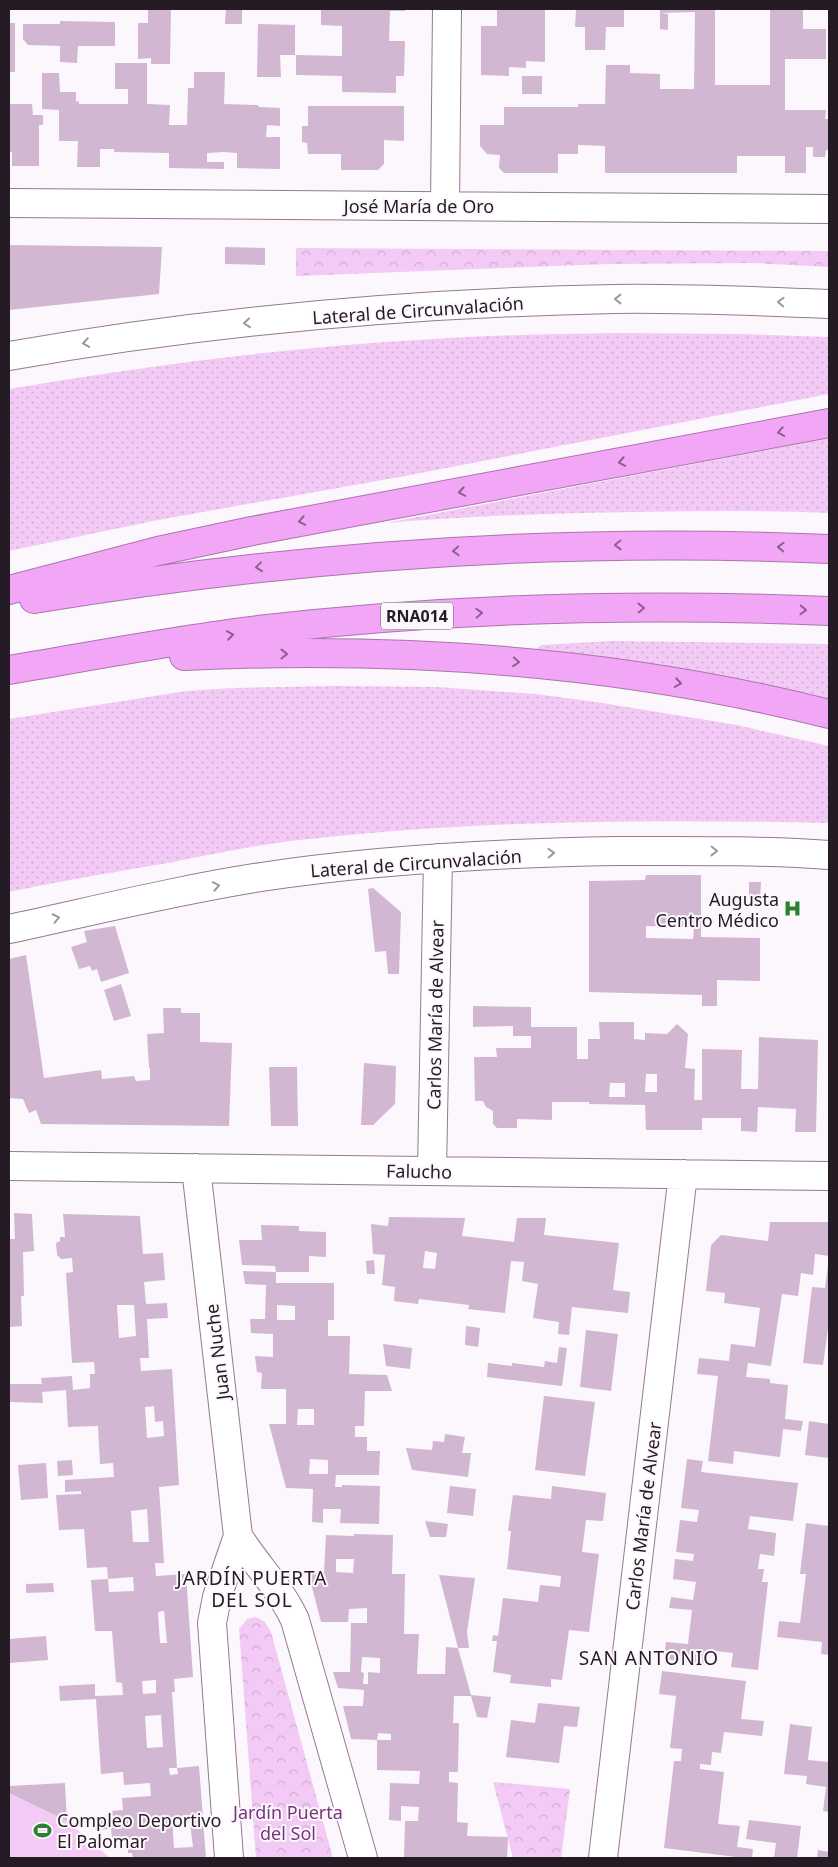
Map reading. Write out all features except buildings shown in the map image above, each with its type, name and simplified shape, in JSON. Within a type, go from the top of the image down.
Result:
[{"type":"highway","points":[[9,590],[158,551],[252,531],[829,423]]},
{"type":"highway","points":[[9,604],[165,579],[282,564],[398,554],[527,547],[668,544],[829,549]]},
{"type":"highway","name":"RNA014","points":[[9,670],[258,630],[428,616],[531,610],[706,607],[829,611]]},
{"type":"highway","points":[[60,661],[284,654],[386,655],[476,659],[544,664],[700,687],[784,702],[829,714]]},
{"type":"street","points":[[445,206],[447,9]]},
{"type":"street","name":"José María de Oro","points":[[9,203],[829,209]]},
{"type":"street","name":"Lateral de Circunvalación","points":[[9,356],[122,338],[222,325],[430,308],[616,299],[829,304]]},
{"type":"street","name":"Lateral de Circunvalación","points":[[9,928],[260,877],[337,867],[438,858],[573,852],[692,850],[829,855]]},
{"type":"street","name":"Carlos María de Alvear","points":[[432,1172],[438,858]]},
{"type":"street","name":"Falucho","points":[[9,1166],[829,1176]]},
{"type":"street","name":"Juan Nuche","points":[[196,1168],[238,1536],[248,1552],[279,1591],[295,1620],[363,1858]]},
{"type":"street","name":"Carlos María de Alvear","points":[[603,1858],[683,1174]]},
{"type":"street","name":"Juan Nuche","points":[[230,1858],[212,1623],[216,1597],[238,1536]]},
{"type":"green space","points":[[296,248],[829,251],[829,267],[752,263],[609,264],[296,276]]},
{"type":"green space","points":[[618,333],[829,337],[829,394],[405,476],[158,520],[9,551],[9,389],[114,372],[220,358],[380,342],[549,334]]},
{"type":"green space","points":[[829,438],[829,513],[732,511],[574,513],[386,523]]},
{"type":"green space","points":[[613,641],[829,644],[829,702],[538,652],[537,649],[541,645]]},
{"type":"green space","points":[[335,686],[437,687],[536,694],[737,725],[829,746],[829,823],[627,821],[492,825],[358,834],[260,845],[9,892],[9,719],[186,691]]},
{"type":"green space","name":"Jardín Puerta del Sol","points":[[256,1617],[265,1622],[271,1632],[333,1858],[256,1858],[239,1629],[247,1619]]},
{"type":"green space","points":[[493,1782],[570,1789],[561,1858],[513,1858]]},
{"type":"green space","name":"Compleo Deportivo El Palomar","points":[[9,1793],[67,1821],[110,1858],[9,1858]]},
{"type":"place","name":"Augusta Centro Médico","points":[[793,909]]},
{"type":"place","name":"Compleo Deportivo El Palomar","points":[[43,1830]]},
{"type":"district","name":"JARDÍN PUERTA DEL SOL","points":[[252,1589]]},
{"type":"district","name":"SAN ANTONIO","points":[[649,1658]]}]
